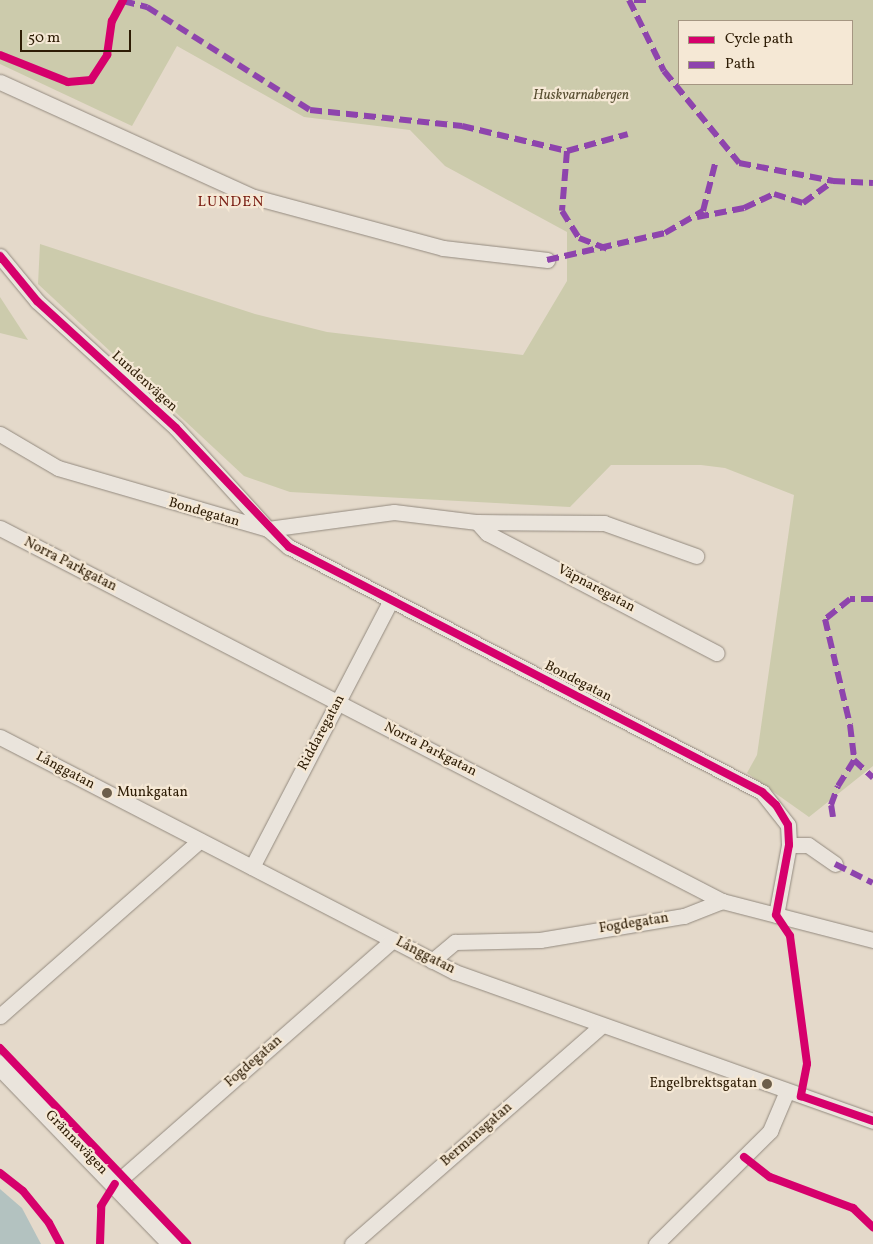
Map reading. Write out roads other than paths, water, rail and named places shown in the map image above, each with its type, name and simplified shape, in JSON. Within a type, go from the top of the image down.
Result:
[{"type":"main road","name":"Grännavägen","points":[[0,1065],[173,1244]]},
{"type":"street","points":[[0,82],[254,197],[442,248],[547,260]]},
{"type":"street","name":"Lundenvägen","points":[[0,256],[37,300],[176,428],[268,529]]},
{"type":"street","name":"Bondegatan","points":[[0,434],[58,468],[268,529],[289,546],[762,792],[788,824],[789,845],[776,914]]},
{"type":"street","points":[[268,529],[394,512],[477,522],[604,523],[696,556]]},
{"type":"street","name":"Väpnaregatan","points":[[477,522],[487,533],[717,653]]},
{"type":"street","name":"Norra Parkgatan","points":[[0,528],[722,902],[776,914],[873,940]]},
{"type":"street","name":"Riddaregatan","points":[[252,867],[391,600]]},
{"type":"street","name":"Långgatan","points":[[0,737],[432,961],[601,1026],[873,1121]]},
{"type":"street","points":[[0,1016],[200,840]]},
{"type":"street","points":[[789,845],[808,845],[835,864]]},
{"type":"street","name":"Fogdegatan","points":[[432,961],[455,942],[540,940],[684,916],[722,902]]},
{"type":"street","name":"Fogdegatan","points":[[116,1184],[393,940]]},
{"type":"street","name":"Bermansgatan","points":[[352,1244],[601,1026]]},
{"type":"street","points":[[656,1244],[770,1131],[788,1091]]},
{"type":"place","name":"Munkgatan","points":[[107,793]]},
{"type":"place","name":"Engelbrektsgatan","points":[[767,1084]]},
{"type":"district","name":"LUNDEN","points":[[231,203]]},
{"type":"park label","name":"Huskvarnabergen","points":[[581,96]]}]
